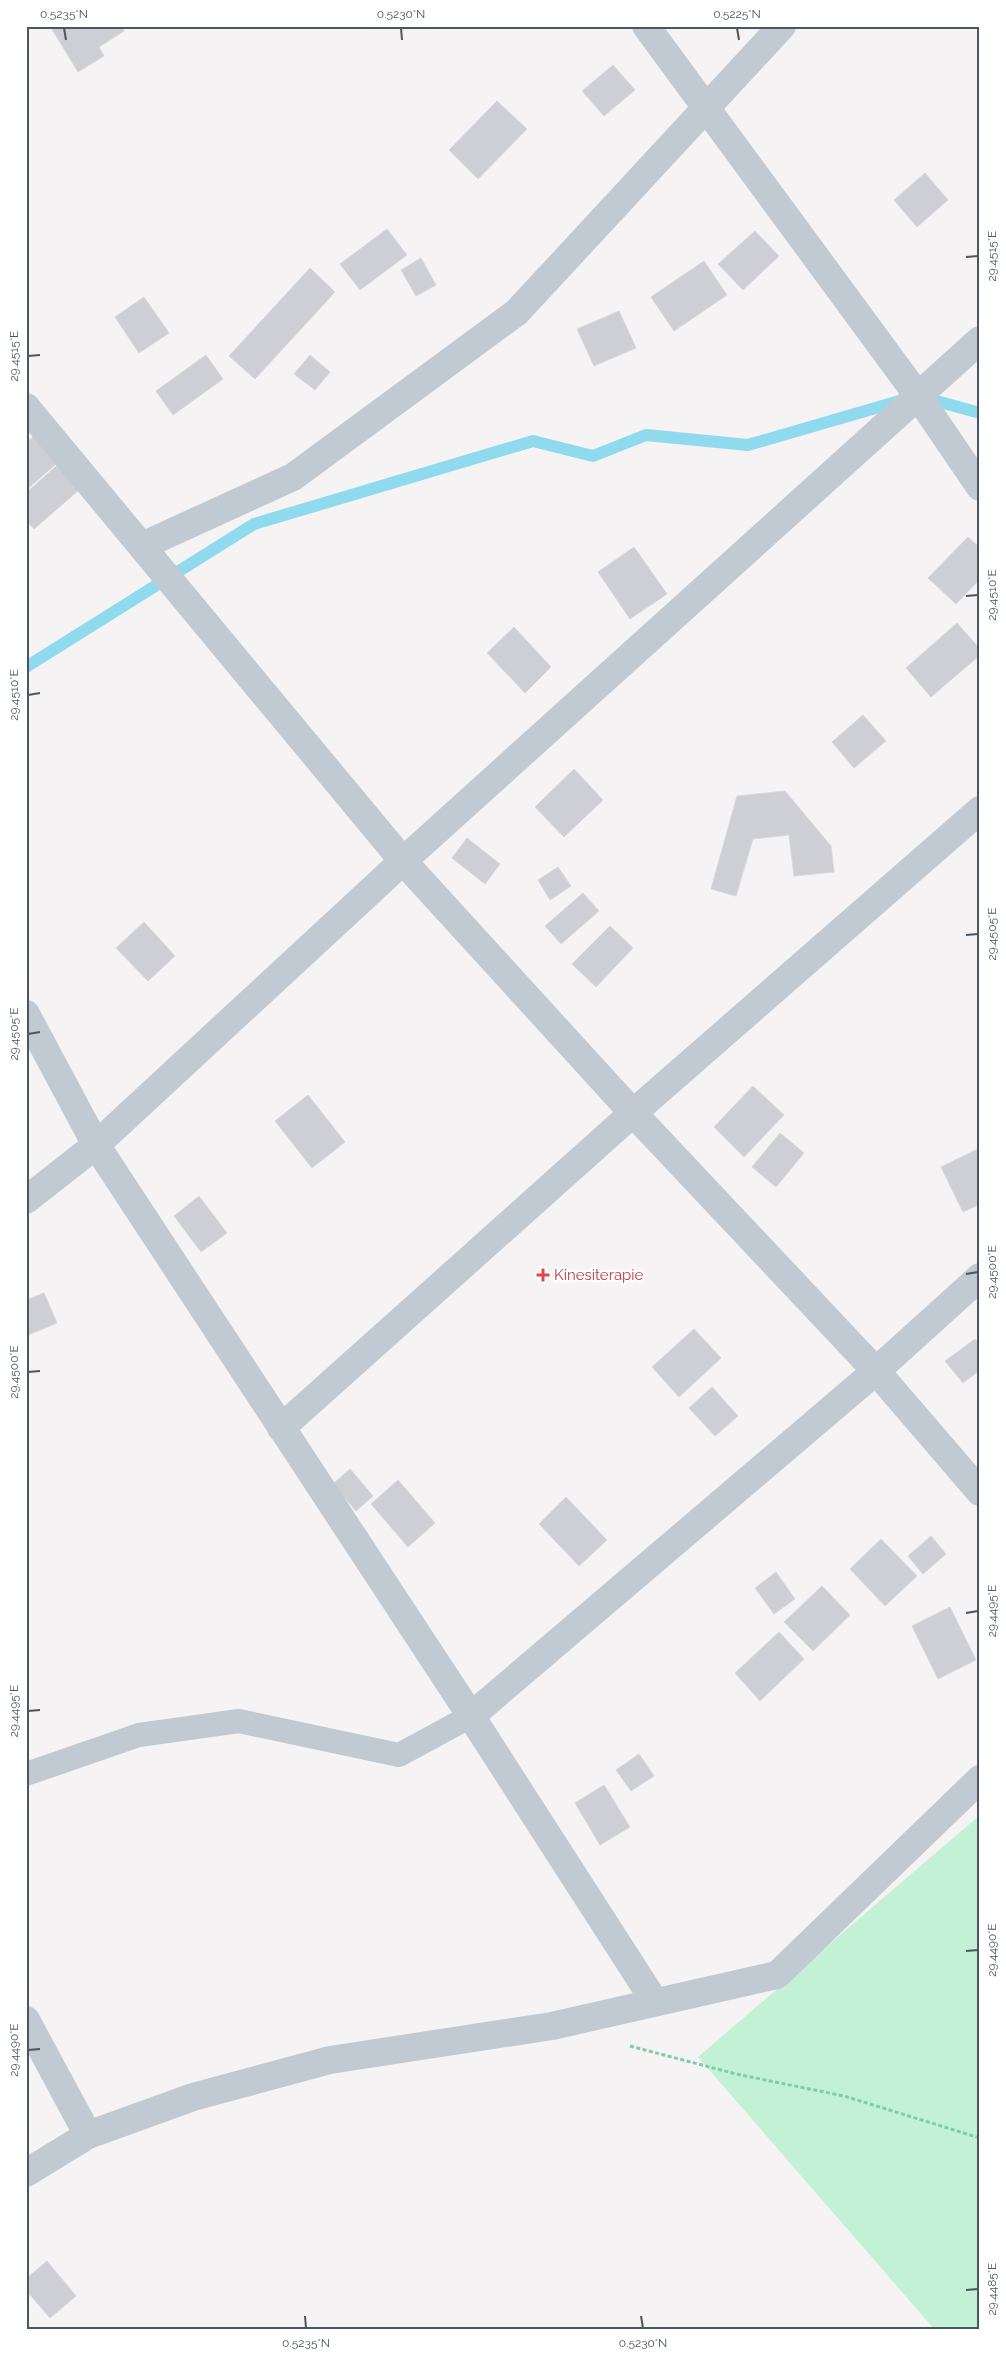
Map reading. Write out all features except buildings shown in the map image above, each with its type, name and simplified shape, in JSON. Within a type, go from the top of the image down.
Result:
[{"type":"street","points":[[646,26],[918,396],[980,487]]},
{"type":"street","points":[[142,546],[293,477],[518,312],[782,26]]},
{"type":"street","points":[[26,1200],[96,1145],[403,861],[980,340]]},
{"type":"street","points":[[26,407],[403,861],[633,1113],[876,1371],[980,1492]]},
{"type":"street","points":[[281,1428],[633,1113],[980,810]]},
{"type":"street","points":[[26,1014],[96,1145],[655,2002]]},
{"type":"street","points":[[470,1716],[876,1371],[980,1277]]},
{"type":"street","points":[[26,2172],[88,2135],[193,2097],[330,2060],[552,2026],[777,1975],[980,1779]]},
{"type":"street","points":[[26,2020],[88,2135]]},
{"type":"lane","points":[[26,1774],[139,1735],[240,1721],[398,1755],[470,1716]]},
{"type":"path","points":[[625,2045],[736,2074],[844,2096],[980,2138]]},
{"type":"green space","points":[[980,1815],[980,2330],[935,2330],[698,2057]]},
{"type":"waterway","points":[[922,397],[980,413]]},
{"type":"waterway","points":[[26,667],[254,524],[533,441],[593,456],[646,435],[748,445],[903,400]]},
{"type":"place","name":"Kinesiterapie","points":[[543,1275]]}]
